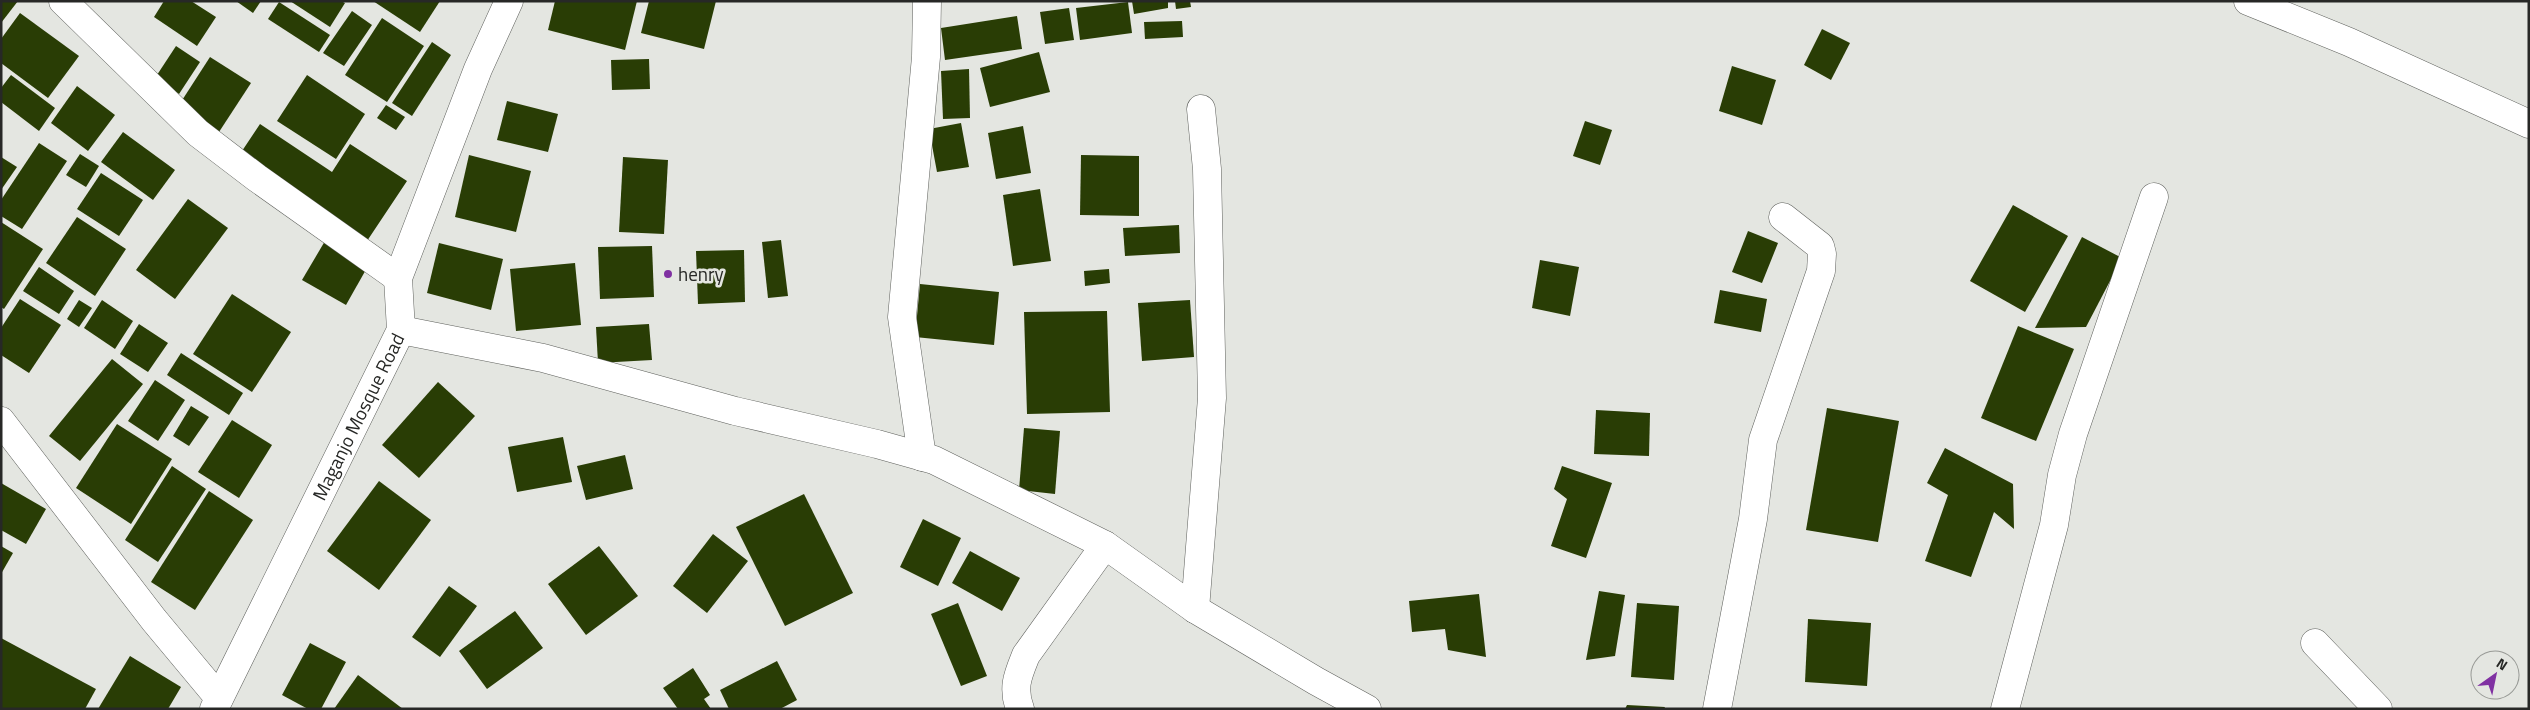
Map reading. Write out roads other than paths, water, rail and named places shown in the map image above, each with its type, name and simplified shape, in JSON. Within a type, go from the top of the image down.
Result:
[{"type":"street","points":[[63,1],[198,133],[257,178],[398,278]]},
{"type":"street","name":"Maganjo Mosque Road","points":[[216,703],[400,330],[398,278],[478,68],[509,1]]},
{"type":"street","points":[[922,457],[902,317],[926,57],[927,1]]},
{"type":"street","points":[[2251,2],[2358,46],[2529,124]]},
{"type":"street","points":[[1194,609],[1212,398],[1207,169],[1202,109]]},
{"type":"street","points":[[2005,709],[2054,525],[2062,475],[2073,434],[2154,197]]},
{"type":"street","points":[[1717,709],[1753,519],[1763,440],[1821,271],[1822,254],[1820,246],[1783,217]]},
{"type":"street","points":[[400,330],[543,358],[735,411],[877,444],[934,460],[1105,545],[1194,609],[1367,709]]},
{"type":"street","points":[[1,421],[216,703]]},
{"type":"street","points":[[1020,709],[1015,695],[1018,674],[1026,655],[1105,545]]},
{"type":"street","points":[[2315,643],[2378,709]]},
{"type":"place","name":"henry","points":[[668,274]]}]
